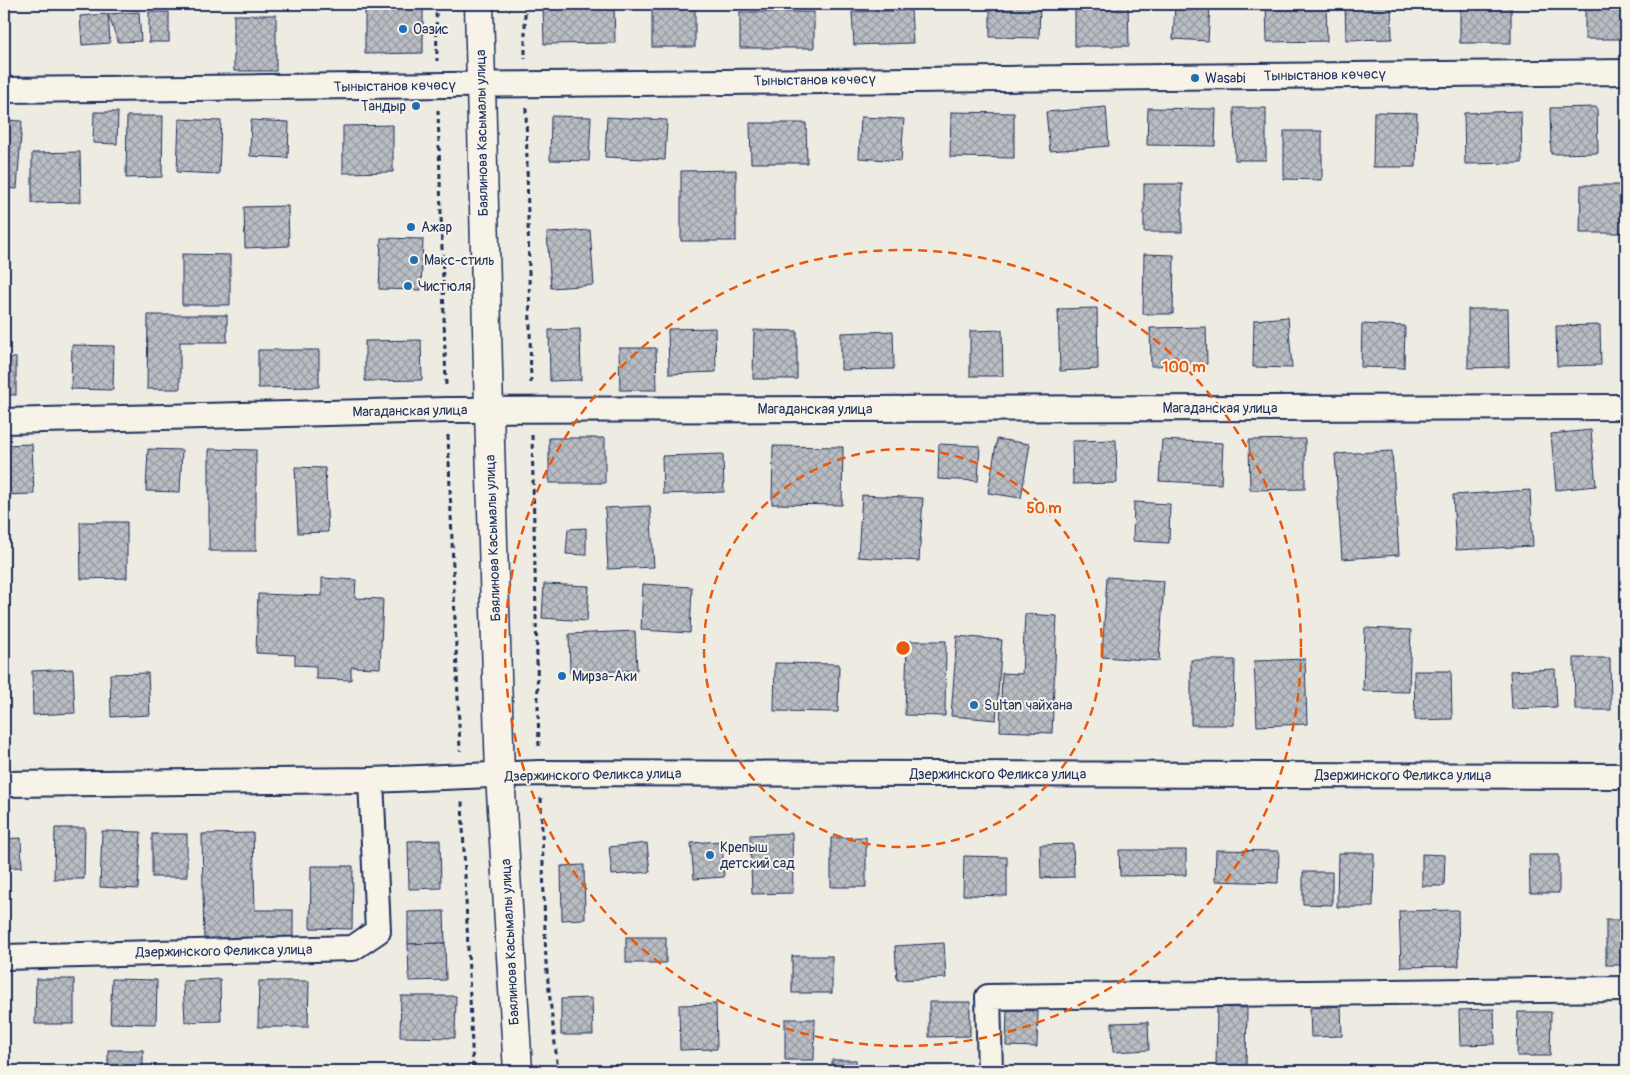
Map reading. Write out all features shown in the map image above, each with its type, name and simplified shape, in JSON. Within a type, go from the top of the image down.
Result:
[{"type":"main road","name":"Баялинова Касымалы улица","points":[[480,4],[489,410],[500,775],[518,1071]]},
{"type":"street","name":"Тыныстанов көчөсү","points":[[4,90],[1626,72]]},
{"type":"street","name":"Магаданская улица","points":[[4,421],[447,410],[1626,407]]},
{"type":"street","name":"Дзержинского Феликса улица","points":[[4,784],[371,780],[461,778],[540,773],[1626,776]]},
{"type":"street","name":"Дзержинского Феликса улица","points":[[4,957],[353,948],[378,931],[371,780]]},
{"type":"street","points":[[990,1071],[988,997],[1626,989]]},
{"type":"path","points":[[436,4],[447,410],[473,1071]]},
{"type":"path","points":[[525,4],[525,84],[540,773],[546,963],[558,1071]]},
{"type":"building","points":[[365,4],[423,4],[423,53],[365,54]]},
{"type":"building","points":[[543,4],[614,4],[615,43],[544,44]]},
{"type":"building","points":[[652,4],[695,4],[695,47],[652,47]]},
{"type":"building","points":[[990,4],[1040,4],[1039,38],[990,37]]},
{"type":"building","points":[[1075,4],[1128,4],[1129,46],[1075,46]]},
{"type":"building","points":[[1175,4],[1210,4],[1208,41],[1173,39]]},
{"type":"building","points":[[1266,4],[1326,4],[1327,41],[1267,42]]},
{"type":"building","points":[[1345,4],[1391,4],[1392,39],[1346,40]]},
{"type":"building","points":[[1585,4],[1626,4],[1626,39],[1585,39]]},
{"type":"building","points":[[1460,5],[1511,5],[1511,43],[1460,43]]},
{"type":"building","points":[[911,10],[913,43],[854,45],[852,12]]},
{"type":"building","points":[[139,12],[141,41],[118,42],[108,14]]},
{"type":"building","points":[[149,12],[169,12],[169,42],[149,42]]},
{"type":"building","points":[[740,12],[814,12],[814,48],[740,48]]},
{"type":"building","points":[[108,14],[110,43],[82,45],[80,16]]},
{"type":"building","points":[[234,15],[276,15],[276,71],[234,71]]},
{"type":"building","points":[[1106,107],[1109,146],[1050,151],[1046,112]]},
{"type":"building","points":[[1597,107],[1598,153],[1551,154],[1550,108]]},
{"type":"building","points":[[1148,108],[1216,109],[1215,146],[1147,145]]},
{"type":"building","points":[[1234,108],[1266,108],[1266,160],[1235,160]]},
{"type":"building","points":[[1521,111],[1522,163],[1465,164],[1464,113]]},
{"type":"building","points":[[94,112],[118,112],[117,144],[93,143]]},
{"type":"building","points":[[951,112],[1014,113],[1014,158],[950,157]]},
{"type":"building","points":[[1374,112],[1417,113],[1416,167],[1373,167]]},
{"type":"building","points":[[127,116],[163,116],[162,177],[126,178]]},
{"type":"building","points":[[551,116],[591,117],[589,161],[550,160]]},
{"type":"building","points":[[607,117],[667,120],[665,160],[605,157]]},
{"type":"building","points":[[861,117],[904,119],[901,161],[859,158]]},
{"type":"building","points":[[179,119],[221,121],[219,174],[177,172]]},
{"type":"building","points":[[4,120],[22,121],[17,189],[4,188]]},
{"type":"building","points":[[251,120],[289,122],[288,158],[250,156]]},
{"type":"building","points":[[750,123],[806,123],[807,163],[751,163]]},
{"type":"building","points":[[393,125],[393,172],[343,173],[343,126]]},
{"type":"building","points":[[1284,131],[1322,131],[1322,180],[1284,179]]},
{"type":"building","points":[[80,152],[81,202],[32,203],[32,153]]},
{"type":"building","points":[[736,170],[736,241],[681,241],[681,171]]},
{"type":"building","points":[[1144,184],[1182,184],[1182,232],[1144,232]]},
{"type":"building","points":[[1581,185],[1626,185],[1626,233],[1580,233]]},
{"type":"building","points":[[288,206],[289,246],[245,248],[244,207]]},
{"type":"building","points":[[590,230],[594,285],[551,288],[547,233]]},
{"type":"building","points":[[381,238],[423,239],[421,290],[379,289]]},
{"type":"building","points":[[182,254],[230,255],[230,305],[182,305]]},
{"type":"building","points":[[1144,254],[1174,255],[1173,314],[1143,314]]},
{"type":"building","points":[[1097,308],[1098,369],[1060,371],[1058,309]]},
{"type":"building","points":[[1468,309],[1508,309],[1509,367],[1468,368]]},
{"type":"building","points":[[148,315],[227,315],[227,342],[180,342],[180,389],[147,389]]},
{"type":"building","points":[[1288,317],[1292,368],[1253,367],[1254,320]]},
{"type":"building","points":[[1362,324],[1405,326],[1404,368],[1361,367]]},
{"type":"building","points":[[1600,325],[1601,365],[1557,366],[1556,326]]},
{"type":"building","points":[[1206,327],[1207,364],[1151,366],[1150,328]]},
{"type":"building","points":[[715,328],[716,372],[669,374],[668,329]]},
{"type":"building","points":[[580,329],[581,380],[550,381],[549,330]]},
{"type":"building","points":[[754,330],[797,331],[797,379],[753,379]]},
{"type":"building","points":[[1002,330],[1003,376],[970,376],[970,331]]},
{"type":"building","points":[[893,331],[894,369],[841,370],[841,333]]},
{"type":"building","points":[[421,340],[422,380],[365,381],[365,341]]},
{"type":"building","points":[[72,345],[114,346],[113,390],[71,389]]},
{"type":"building","points":[[619,348],[656,348],[657,390],[620,390]]},
{"type":"building","points":[[258,350],[319,350],[319,387],[258,388]]},
{"type":"building","points":[[4,358],[16,358],[16,395],[4,395]]},
{"type":"building","points":[[1591,430],[1596,486],[1556,490],[1551,434]]},
{"type":"building","points":[[549,438],[605,438],[605,483],[549,483]]},
{"type":"building","points":[[997,439],[1030,444],[1021,498],[988,493]]},
{"type":"building","points":[[1305,439],[1305,489],[1250,490],[1249,440]]},
{"type":"building","points":[[1116,440],[1117,483],[1073,484],[1072,441]]},
{"type":"building","points":[[1162,440],[1223,443],[1221,484],[1159,481]]},
{"type":"building","points":[[32,444],[34,494],[4,495],[4,445]]},
{"type":"building","points":[[939,444],[980,446],[978,481],[938,479]]},
{"type":"building","points":[[773,446],[843,447],[842,505],[772,504]]},
{"type":"building","points":[[148,449],[182,450],[180,492],[146,491]]},
{"type":"building","points":[[209,449],[256,450],[256,551],[209,551]]},
{"type":"building","points":[[1392,451],[1399,555],[1342,559],[1335,454]]},
{"type":"building","points":[[723,454],[724,492],[663,494],[662,456]]},
{"type":"building","points":[[295,467],[325,468],[328,532],[298,533]]},
{"type":"building","points":[[1530,490],[1533,546],[1456,550],[1453,495]]},
{"type":"building","points":[[862,495],[923,498],[919,561],[858,557]]},
{"type":"building","points":[[1134,502],[1170,504],[1169,543],[1133,541]]},
{"type":"building","points":[[650,506],[654,567],[608,569],[605,508]]},
{"type":"building","points":[[80,522],[127,522],[127,578],[81,579]]},
{"type":"building","points":[[586,528],[586,555],[566,554],[568,529]]},
{"type":"building","points":[[1107,577],[1164,581],[1159,661],[1102,657]]},
{"type":"building","points":[[322,578],[356,580],[355,598],[383,599],[380,668],[351,667],[351,680],[316,679],[316,666],[295,665],[295,655],[256,653],[258,594],[322,596]]},
{"type":"building","points":[[544,584],[589,586],[587,621],[542,618]]},
{"type":"building","points":[[643,584],[692,587],[690,633],[641,630]]},
{"type":"building","points":[[1025,614],[1057,616],[1052,733],[1000,731],[1002,673],[1022,674]]},
{"type":"building","points":[[1365,628],[1411,630],[1409,692],[1363,691]]},
{"type":"building","points":[[635,631],[637,670],[570,673],[569,634]]},
{"type":"building","points":[[957,636],[1002,640],[996,720],[951,716]]},
{"type":"building","points":[[907,641],[946,641],[945,716],[905,715]]},
{"type":"building","points":[[1574,658],[1610,658],[1611,710],[1575,710]]},
{"type":"building","points":[[1305,659],[1307,724],[1257,726],[1254,661]]},
{"type":"building","points":[[1191,660],[1235,660],[1234,725],[1191,725]]},
{"type":"building","points":[[775,663],[839,664],[838,712],[774,711]]},
{"type":"building","points":[[73,669],[75,713],[33,715],[32,671]]},
{"type":"building","points":[[1555,669],[1557,707],[1512,709],[1510,671]]},
{"type":"building","points":[[1414,671],[1451,671],[1452,719],[1415,720]]},
{"type":"building","points":[[148,673],[150,715],[111,717],[110,674]]},
{"type":"building","points":[[55,828],[85,828],[84,879],[54,879]]},
{"type":"building","points":[[102,831],[141,832],[138,889],[100,887]]},
{"type":"building","points":[[253,833],[255,910],[293,910],[293,942],[204,944],[202,834]]},
{"type":"building","points":[[792,833],[793,893],[752,894],[750,835]]},
{"type":"building","points":[[152,834],[187,834],[187,877],[152,877]]},
{"type":"building","points":[[866,837],[866,887],[831,887],[831,838]]},
{"type":"building","points":[[21,838],[22,867],[4,868],[4,839]]},
{"type":"building","points":[[440,840],[441,888],[409,889],[408,841]]},
{"type":"building","points":[[722,841],[724,877],[694,879],[691,843]]},
{"type":"building","points":[[647,843],[650,872],[612,875],[609,847]]},
{"type":"building","points":[[1073,844],[1074,877],[1041,878],[1040,845]]},
{"type":"building","points":[[1119,850],[1186,850],[1186,875],[1120,876]]},
{"type":"building","points":[[1216,850],[1279,851],[1278,883],[1215,881]]},
{"type":"building","points":[[1338,853],[1374,853],[1373,907],[1337,907]]},
{"type":"building","points":[[1422,854],[1445,855],[1444,886],[1422,886]]},
{"type":"building","points":[[1529,855],[1559,855],[1559,893],[1530,893]]},
{"type":"building","points":[[964,856],[1007,857],[1007,896],[963,895]]},
{"type":"building","points":[[584,865],[585,919],[562,920],[561,866]]},
{"type":"building","points":[[311,866],[353,866],[352,929],[310,928]]},
{"type":"building","points":[[1303,872],[1332,872],[1332,905],[1303,904]]},
{"type":"building","points":[[1458,910],[1459,966],[1401,967],[1399,911]]},
{"type":"building","points":[[444,911],[445,943],[408,944],[408,912]]},
{"type":"building","points":[[1606,920],[1626,920],[1626,965],[1606,965]]},
{"type":"building","points":[[626,937],[666,937],[666,963],[626,963]]},
{"type":"building","points":[[445,943],[446,980],[409,981],[408,944]]},
{"type":"building","points":[[944,943],[946,978],[897,980],[895,946]]},
{"type":"building","points":[[792,956],[832,956],[832,993],[792,993]]},
{"type":"building","points":[[36,979],[74,979],[74,1024],[35,1024]]},
{"type":"building","points":[[112,979],[157,980],[156,1024],[110,1023]]},
{"type":"building","points":[[220,979],[221,1021],[185,1022],[183,981]]},
{"type":"building","points":[[259,981],[309,981],[308,1027],[258,1027]]},
{"type":"building","points":[[401,996],[456,996],[455,1038],[400,1037]]},
{"type":"building","points":[[592,998],[593,1035],[561,1035],[561,999]]},
{"type":"building","points":[[929,1002],[970,1002],[970,1036],[929,1037]]},
{"type":"building","points":[[716,1004],[717,1049],[680,1050],[679,1005]]},
{"type":"building","points":[[1341,1006],[1342,1036],[1311,1037],[1310,1008]]},
{"type":"building","points":[[1217,1007],[1247,1008],[1246,1069],[1216,1069]]},
{"type":"building","points":[[1494,1009],[1495,1044],[1460,1045],[1459,1010]]},
{"type":"building","points":[[1007,1010],[1038,1011],[1037,1047],[1006,1046]]},
{"type":"building","points":[[1518,1012],[1551,1012],[1550,1056],[1517,1056]]},
{"type":"building","points":[[785,1019],[815,1019],[814,1060],[785,1060]]},
{"type":"building","points":[[1148,1022],[1149,1050],[1113,1052],[1112,1023]]},
{"type":"building","points":[[108,1050],[143,1050],[143,1071],[108,1071]]},
{"type":"building","points":[[832,1060],[856,1060],[856,1071],[832,1071]]},
{"type":"building","points":[[942,1068],[942,1071],[904,1071],[903,1069]]},
{"type":"place","name":"Оазис","points":[[403,29]]},
{"type":"place","name":"Wasabi","points":[[1195,78]]},
{"type":"place","name":"Тандыр","points":[[416,106]]},
{"type":"place","name":"Ажар","points":[[411,227]]},
{"type":"place","name":"Макс-стиль","points":[[414,260]]},
{"type":"place","name":"Чистюля","points":[[408,286]]},
{"type":"place","name":"Мирза-Аки","points":[[562,676]]},
{"type":"place","name":"Sultan чайхана","points":[[974,705]]},
{"type":"place","name":"Крепыш детский сад","points":[[710,855]]}]
